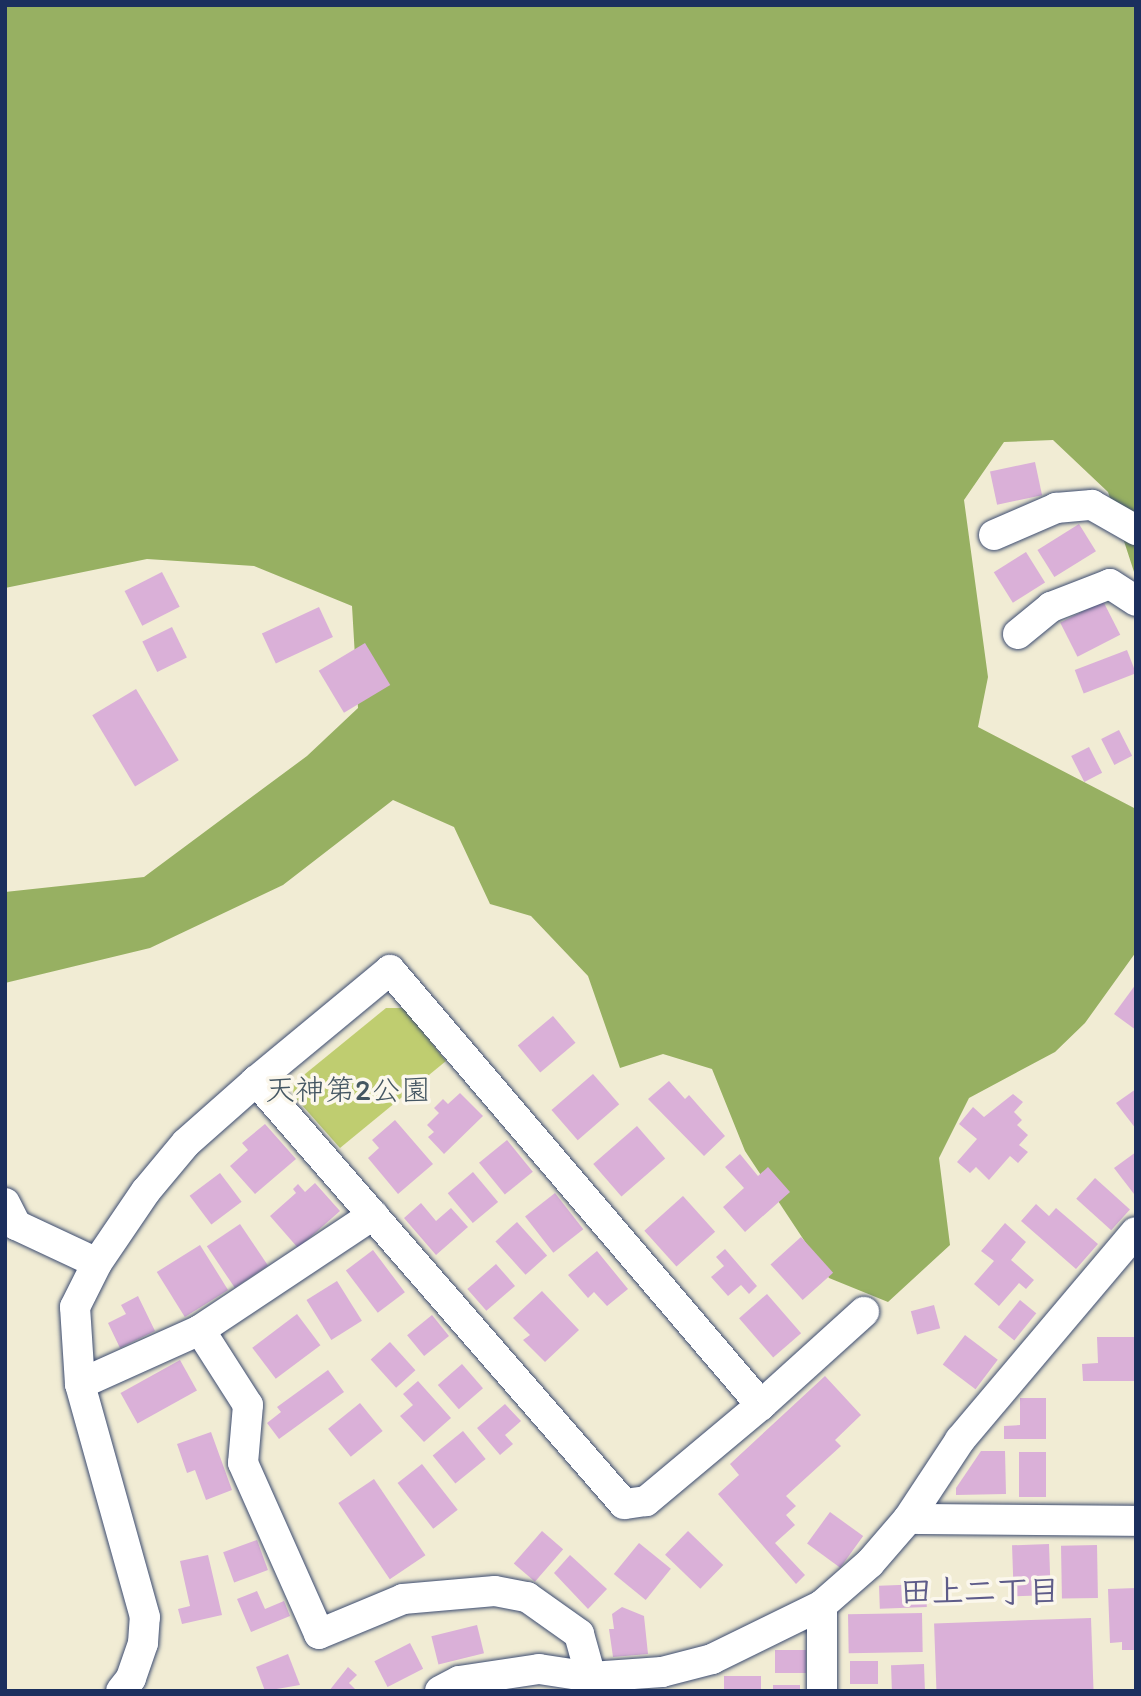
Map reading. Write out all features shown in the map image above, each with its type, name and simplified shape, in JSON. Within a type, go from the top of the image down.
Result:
[{"type":"street","points":[[994,535],[1056,508],[1092,505],[1136,530]]},
{"type":"street","points":[[1018,634],[1051,607],[1110,584],[1136,601]]},
{"type":"street","points":[[121,1691],[131,1678],[143,1643],[145,1617],[80,1384],[75,1307],[97,1263],[146,1191],[186,1143],[390,970],[761,1405]]},
{"type":"street","points":[[256,1081],[624,1504],[646,1501],[761,1405],[864,1312]]},
{"type":"street","points":[[80,1384],[200,1330],[373,1215]]},
{"type":"street","points":[[9,1220],[97,1263]]},
{"type":"street","points":[[440,1691],[459,1681],[539,1669],[591,1677],[662,1672],[712,1659],[822,1605],[870,1563],[908,1519],[960,1440],[1136,1232]]},
{"type":"street","points":[[200,1330],[248,1405],[243,1463],[319,1634],[403,1599],[495,1591],[527,1597],[579,1634],[591,1677]]},
{"type":"street","points":[[908,1519],[1136,1521]]},
{"type":"street","points":[[822,1605],[822,1691]]},
{"type":"green space","points":[[5,5],[1136,5],[1136,578],[1108,492],[1053,440],[1004,442],[964,500],[988,677],[978,727],[1136,809],[1136,952],[1085,1023],[1055,1052],[969,1098],[939,1158],[950,1245],[888,1302],[829,1278],[745,1151],[712,1069],[663,1054],[620,1068],[588,976],[531,916],[490,904],[454,827],[393,800],[283,885],[150,948],[5,983],[5,892],[144,877],[307,756],[358,708],[352,606],[254,566],[147,559],[5,588]]},
{"type":"green space","name":"天神第2公園","points":[[386,1008],[404,1008],[446,1061],[340,1148],[293,1095],[294,1083]]},
{"type":"building","points":[[1035,462],[1042,495],[997,505],[990,472]]},
{"type":"building","points":[[1079,524],[1096,551],[1054,577],[1037,550]]},
{"type":"building","points":[[1026,552],[1045,583],[1013,603],[994,572]]},
{"type":"building","points":[[162,572],[180,607],[142,626],[125,591]]},
{"type":"building","points":[[1103,601],[1120,635],[1077,657],[1060,623]]},
{"type":"building","points":[[319,607],[333,637],[276,664],[262,634]]},
{"type":"building","points":[[172,627],[187,658],[157,672],[142,641]]},
{"type":"building","points":[[365,643],[390,685],[344,713],[319,671]]},
{"type":"building","points":[[1127,650],[1136,673],[1084,693],[1075,670]]},
{"type":"building","points":[[136,689],[179,760],[135,786],[92,715]]},
{"type":"building","points":[[1119,730],[1132,756],[1114,765],[1101,739]]},
{"type":"building","points":[[1089,747],[1102,773],[1084,782],[1071,756]]},
{"type":"building","points":[[1136,984],[1136,1030],[1114,1014]]},
{"type":"building","points":[[553,1016],[575,1043],[540,1072],[518,1046]]},
{"type":"building","points":[[593,1074],[619,1104],[578,1140],[551,1110]]},
{"type":"building","points":[[669,1081],[685,1099],[689,1095],[725,1136],[704,1156],[648,1099]]},
{"type":"building","points":[[1136,1089],[1136,1129],[1116,1103]]},
{"type":"building","points":[[460,1093],[483,1116],[444,1154],[428,1137],[434,1132],[427,1125],[439,1113],[434,1108],[443,1099],[448,1104]]},
{"type":"building","points":[[1013,1094],[1023,1102],[1014,1112],[1022,1120],[1017,1125],[1028,1135],[1019,1145],[1028,1152],[1018,1163],[1010,1156],[989,1180],[976,1167],[970,1173],[957,1162],[977,1139],[959,1124],[973,1107],[984,1117]]},
{"type":"building","points":[[395,1120],[433,1164],[398,1194],[368,1158],[379,1148],[372,1140]]},
{"type":"building","points":[[265,1124],[296,1159],[255,1194],[230,1166],[248,1150],[242,1143]]},
{"type":"building","points":[[637,1126],[665,1158],[621,1197],[593,1164]]},
{"type":"building","points":[[507,1140],[533,1172],[505,1195],[479,1163]]},
{"type":"building","points":[[1136,1152],[1136,1192],[1134,1194],[1114,1168]]},
{"type":"building","points":[[740,1154],[758,1176],[768,1167],[790,1192],[745,1232],[723,1207],[744,1188],[725,1167]]},
{"type":"building","points":[[473,1172],[498,1202],[473,1223],[448,1193]]},
{"type":"building","points":[[220,1173],[242,1202],[211,1225],[190,1196]]},
{"type":"building","points":[[1095,1178],[1130,1209],[1111,1230],[1076,1199]]},
{"type":"building","points":[[315,1183],[340,1211],[298,1248],[270,1216],[296,1193],[293,1189],[298,1184],[305,1192]]},
{"type":"building","points":[[555,1193],[583,1229],[553,1253],[525,1216]]},
{"type":"building","points":[[683,1196],[715,1232],[676,1266],[644,1231]]},
{"type":"building","points":[[421,1203],[436,1221],[451,1208],[468,1227],[436,1255],[404,1218]]},
{"type":"building","points":[[1036,1204],[1049,1216],[1056,1208],[1098,1244],[1076,1269],[1021,1221]]},
{"type":"building","points":[[517,1222],[547,1255],[526,1275],[495,1241]]},
{"type":"building","points":[[1005,1223],[1026,1242],[1011,1260],[1034,1280],[1026,1289],[1019,1283],[999,1306],[974,1284],[994,1261],[981,1251]]},
{"type":"building","points":[[240,1224],[268,1265],[235,1288],[207,1246]]},
{"type":"building","points":[[801,1237],[833,1273],[803,1300],[771,1264]]},
{"type":"building","points":[[200,1245],[228,1290],[185,1317],[157,1272]]},
{"type":"building","points":[[725,1249],[757,1286],[749,1294],[741,1285],[728,1296],[711,1277],[724,1266],[716,1257]]},
{"type":"building","points":[[373,1250],[405,1292],[378,1313],[346,1270]]},
{"type":"building","points":[[597,1251],[628,1289],[607,1306],[594,1292],[588,1298],[568,1275]]},
{"type":"building","points":[[496,1264],[515,1286],[486,1311],[467,1289]]},
{"type":"building","points":[[337,1281],[362,1321],[331,1340],[306,1300]]},
{"type":"building","points":[[542,1291],[579,1330],[545,1362],[523,1340],[530,1335],[513,1318]]},
{"type":"building","points":[[767,1294],[801,1333],[773,1358],[739,1318]]},
{"type":"building","points":[[138,1296],[155,1331],[120,1348],[108,1323],[126,1314],[121,1305]]},
{"type":"building","points":[[1020,1300],[1036,1313],[1014,1340],[998,1327]]},
{"type":"building","points":[[934,1305],[940,1328],[917,1334],[911,1311]]},
{"type":"building","points":[[297,1314],[320,1345],[276,1379],[252,1348]]},
{"type":"building","points":[[432,1315],[449,1336],[424,1356],[407,1335]]},
{"type":"building","points":[[965,1335],[998,1360],[975,1389],[943,1365]]},
{"type":"building","points":[[1097,1337],[1136,1337],[1136,1381],[1083,1381],[1082,1364],[1098,1363]]},
{"type":"building","points":[[390,1342],[415,1370],[396,1388],[371,1359]]},
{"type":"building","points":[[180,1360],[197,1391],[137,1424],[121,1393]]},
{"type":"building","points":[[462,1364],[483,1388],[459,1409],[438,1385]]},
{"type":"building","points":[[328,1370],[344,1392],[279,1439],[267,1423],[281,1412],[277,1407]]},
{"type":"building","points":[[825,1376],[861,1415],[835,1440],[841,1446],[786,1496],[796,1506],[786,1515],[795,1525],[775,1543],[805,1575],[796,1584],[718,1494],[739,1475],[730,1464]]},
{"type":"building","points":[[418,1381],[451,1418],[424,1442],[400,1416],[413,1405],[403,1394]]},
{"type":"building","points":[[1020,1398],[1046,1398],[1046,1439],[1004,1439],[1004,1426],[1020,1425]]},
{"type":"building","points":[[360,1403],[383,1431],[351,1457],[328,1429]]},
{"type":"building","points":[[505,1404],[521,1421],[505,1435],[513,1444],[500,1455],[477,1428]]},
{"type":"building","points":[[463,1431],[486,1459],[455,1484],[433,1456]]},
{"type":"building","points":[[211,1432],[232,1490],[206,1500],[195,1470],[187,1473],[177,1444]]},
{"type":"building","points":[[981,1451],[1005,1451],[1006,1494],[956,1495],[956,1488]]},
{"type":"building","points":[[1019,1452],[1046,1452],[1046,1497],[1019,1497]]},
{"type":"building","points":[[422,1464],[458,1510],[433,1529],[398,1483]]},
{"type":"building","points":[[374,1479],[425,1555],[390,1579],[338,1503]]},
{"type":"building","points":[[830,1512],[863,1536],[840,1568],[807,1544]]},
{"type":"building","points":[[542,1531],[563,1549],[535,1582],[514,1563]]},
{"type":"building","points":[[688,1531],[723,1565],[700,1589],[665,1555]]},
{"type":"building","points":[[257,1540],[268,1570],[234,1582],[223,1552]]},
{"type":"building","points":[[639,1543],[671,1569],[646,1600],[614,1574]]},
{"type":"building","points":[[1049,1544],[1051,1595],[1014,1596],[1012,1545]]},
{"type":"building","points":[[1097,1545],[1098,1598],[1062,1599],[1061,1546]]},
{"type":"building","points":[[208,1555],[222,1615],[182,1624],[178,1609],[190,1606],[180,1561]]},
{"type":"building","points":[[570,1555],[607,1589],[588,1609],[554,1573]]},
{"type":"building","points":[[926,1584],[927,1607],[880,1609],[879,1586]]},
{"type":"building","points":[[1136,1588],[1136,1650],[1122,1650],[1122,1642],[1110,1643],[1108,1589]]},
{"type":"building","points":[[257,1591],[265,1609],[284,1601],[290,1616],[251,1632],[237,1599]]},
{"type":"building","points":[[622,1607],[644,1616],[648,1654],[613,1657],[609,1629],[614,1629],[612,1614]]},
{"type":"building","points":[[922,1613],[923,1652],[849,1653],[848,1614]]},
{"type":"building","points":[[1091,1618],[1094,1691],[936,1691],[934,1623]]},
{"type":"building","points":[[477,1625],[484,1653],[438,1665],[431,1636]]},
{"type":"building","points":[[410,1643],[423,1669],[388,1687],[374,1661]]},
{"type":"building","points":[[775,1650],[806,1650],[806,1673],[775,1673]]},
{"type":"building","points":[[288,1654],[300,1685],[265,1691],[256,1667]]},
{"type":"building","points":[[850,1661],[878,1661],[878,1684],[850,1684]]},
{"type":"building","points":[[924,1664],[925,1691],[892,1691],[891,1665]]},
{"type":"building","points":[[348,1667],[357,1675],[349,1683],[357,1691],[329,1691]]},
{"type":"building","points":[[724,1676],[761,1676],[761,1691],[724,1691]]},
{"type":"building","points":[[773,1685],[800,1685],[800,1691],[773,1691]]},
{"type":"district","name":"田上二丁目","points":[[980,1591]]}]
